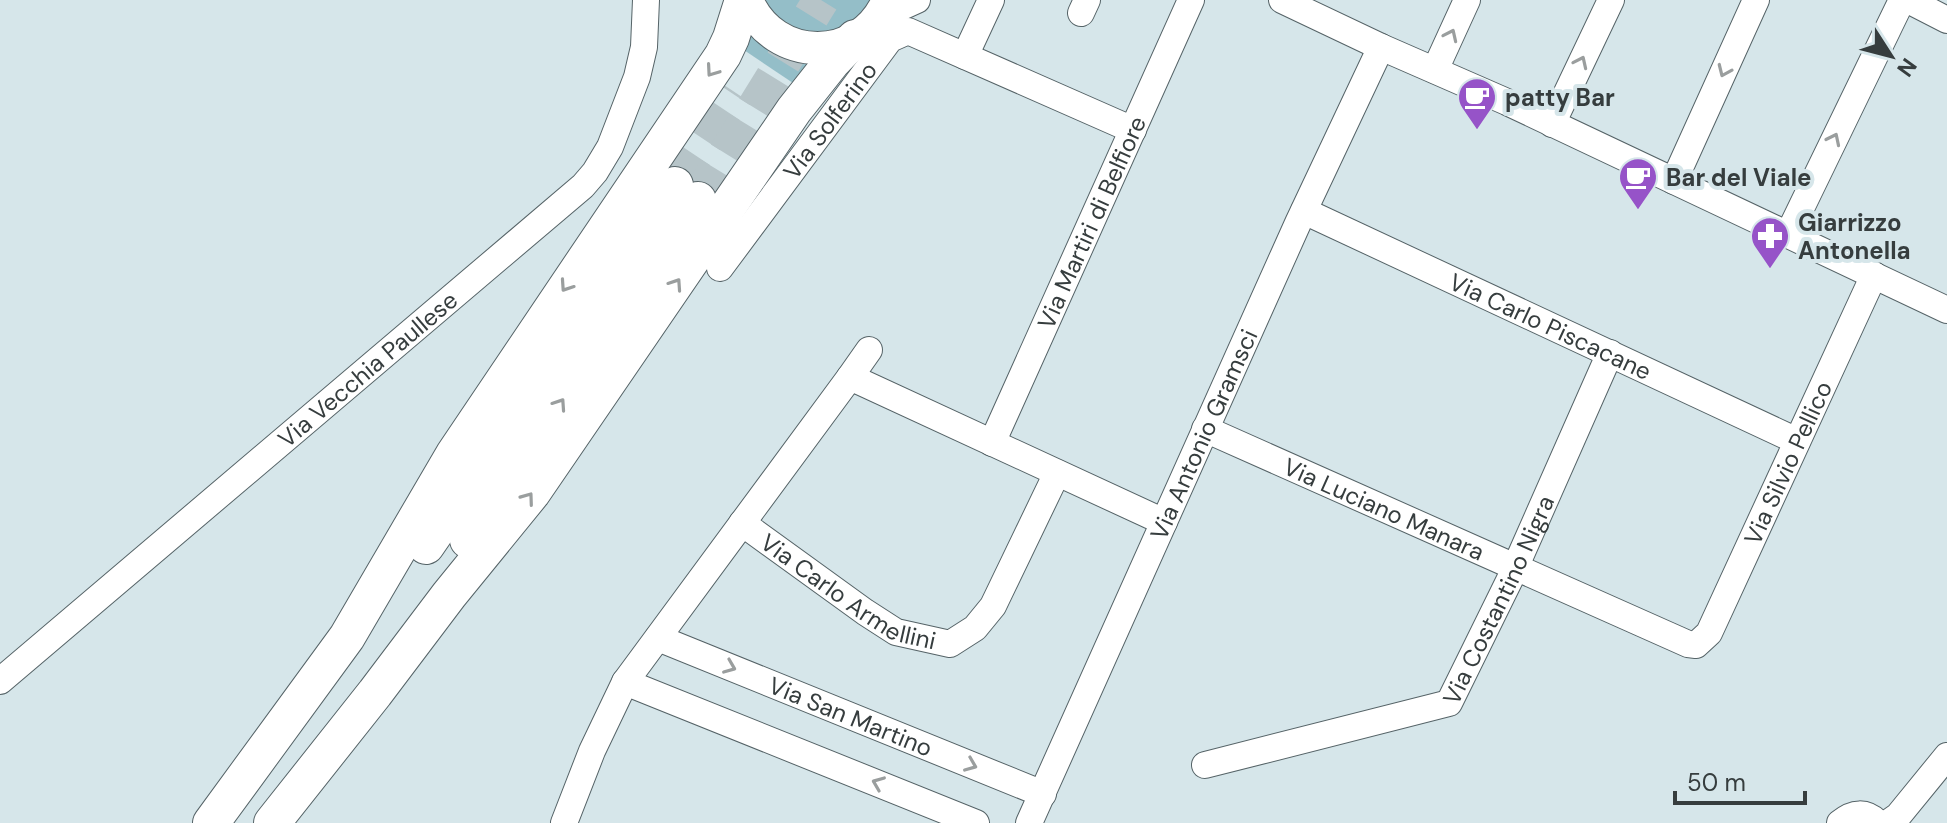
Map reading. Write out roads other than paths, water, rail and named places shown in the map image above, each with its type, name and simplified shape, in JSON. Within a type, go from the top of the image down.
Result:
[{"type":"highway","points":[[211,823],[347,637],[454,454],[723,55],[745,0]]},
{"type":"highway","points":[[272,823],[532,493],[794,110],[832,62],[871,21]]},
{"type":"highway","points":[[228,823],[686,192],[469,539],[264,823]]},
{"type":"main road","points":[[745,0],[763,25],[777,37],[807,48],[839,45],[871,21]]},
{"type":"street","name":"Via Vecchia Paullese","points":[[0,681],[583,186],[610,147],[637,77],[644,47],[646,0]]},
{"type":"street","points":[[871,21],[917,0]]},
{"type":"street","points":[[965,56],[991,0]]},
{"type":"street","name":"Via Martiri di Belfiore","points":[[992,443],[1191,0]]},
{"type":"street","points":[[1282,0],[1947,310]]},
{"type":"street","points":[[1435,70],[1467,0]]},
{"type":"street","points":[[1552,124],[1611,0]]},
{"type":"street","points":[[1674,181],[1756,0]]},
{"type":"street","points":[[1788,235],[1905,0],[1947,20]]},
{"type":"street","name":"Via Solferino","points":[[720,268],[890,39],[908,31],[1133,130]]},
{"type":"street","name":"Via Antonio Gramsci","points":[[1029,823],[1205,429],[1381,47]]},
{"type":"street","name":"Via Carlo Piscacane","points":[[1304,211],[1797,441]]},
{"type":"street","name":"Via Silvio Pellico","points":[[1696,645],[1709,633],[1874,275]]},
{"type":"street","name":"Via Carlo Armellini","points":[[564,823],[592,751],[625,682],[869,350]]},
{"type":"street","name":"Via Costantino Nigra","points":[[1205,765],[1449,703],[1515,568],[1610,353]]},
{"type":"street","points":[[850,377],[1164,522]]},
{"type":"street","name":"Via Luciano Manara","points":[[1205,429],[1515,568],[1696,645]]},
{"type":"street","name":"Via Carlo Armellini","points":[[742,523],[896,632],[950,644],[975,628],[993,606],[1057,473]]},
{"type":"street","name":"Via San Martino","points":[[658,638],[1043,794]]},
{"type":"street","points":[[625,682],[976,823]]},
{"type":"street","points":[[1888,823],[1898,816],[1947,756]]},
{"type":"street","points":[[1840,823],[1848,817],[1863,814],[1871,816],[1878,823]]},
{"type":"tunnel","points":[[698,200],[821,0]]},
{"type":"tunnel","points":[[675,185],[736,93]]},
{"type":"place","name":"patty Bar","points":[[1477,131]]},
{"type":"place","name":"Bar del Viale","points":[[1638,211]]},
{"type":"place","name":"Giarrizzo Antonella","points":[[1770,270]]}]
